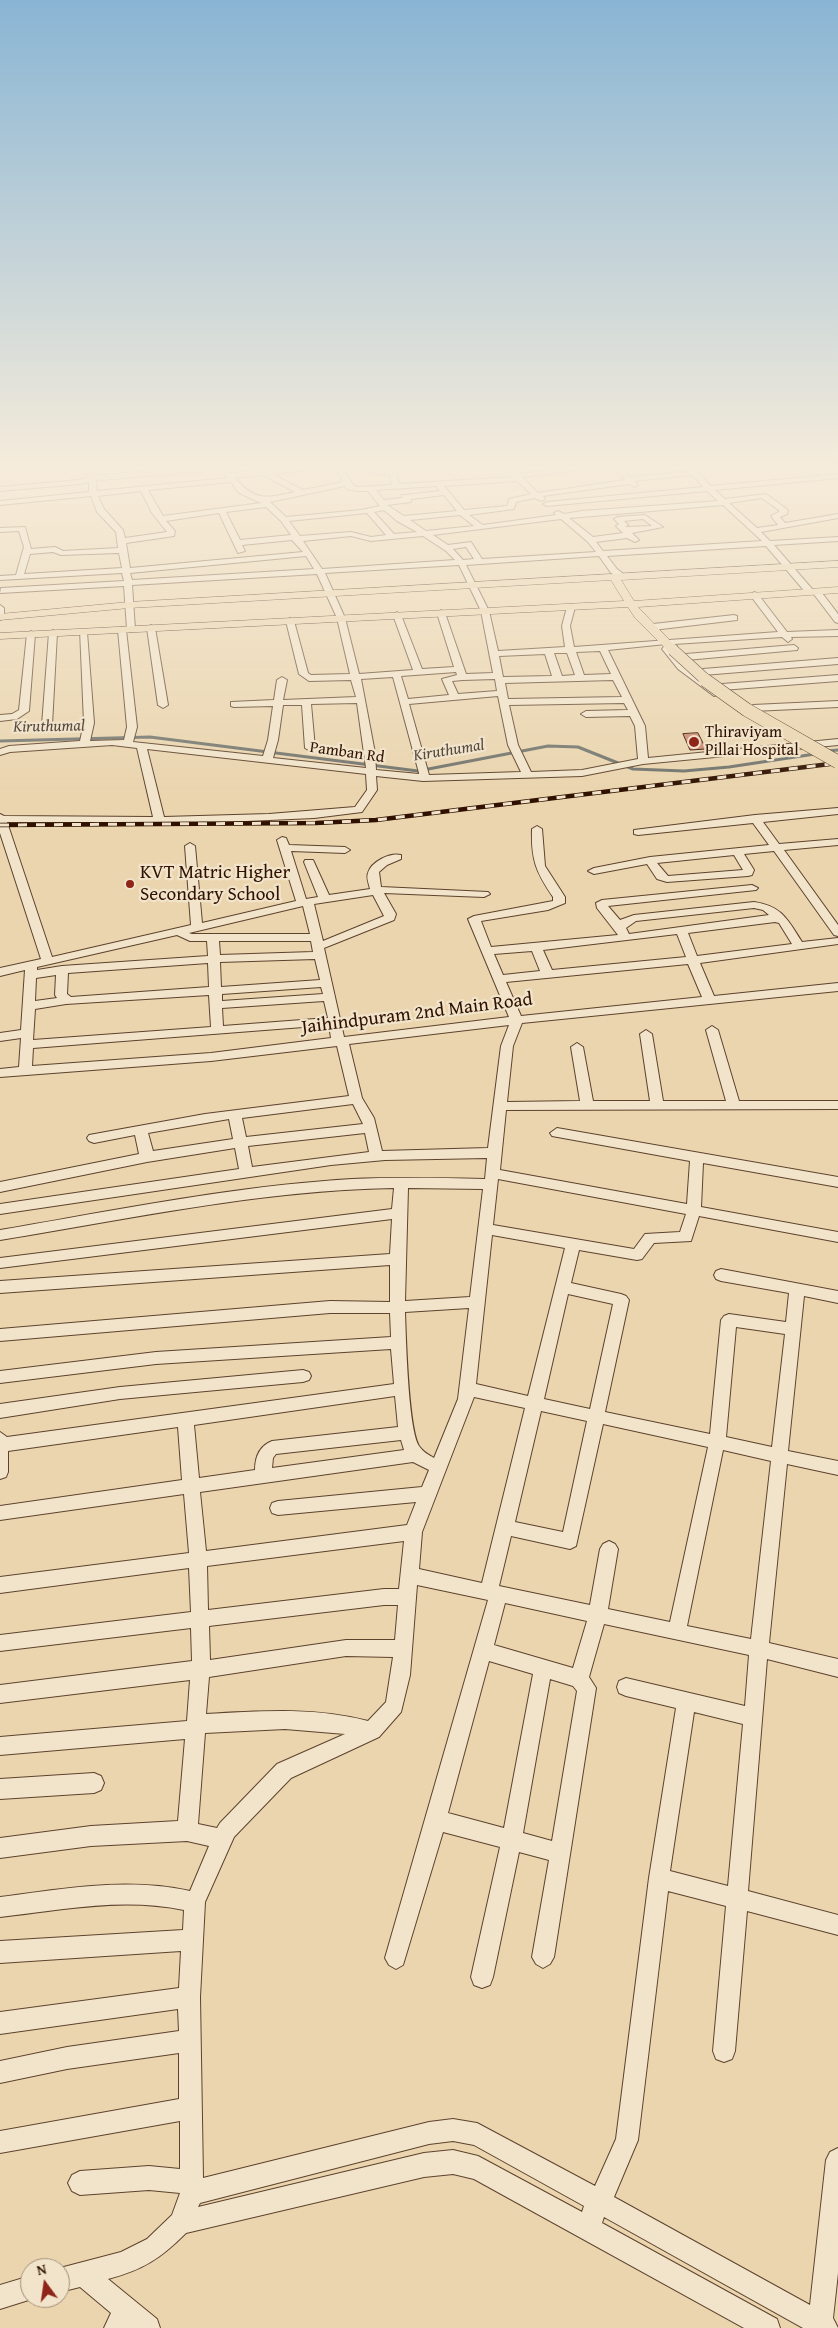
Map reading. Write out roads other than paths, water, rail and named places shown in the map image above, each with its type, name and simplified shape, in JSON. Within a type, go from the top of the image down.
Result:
[{"type":"main road","points":[[617,575],[635,603],[639,616],[703,678],[747,710],[838,762]]},
{"type":"main road","points":[[0,617],[129,605],[625,575]]},
{"type":"main road","points":[[0,636],[571,607],[838,590]]},
{"type":"street","points":[[55,575],[2,578],[0,593],[266,575]]},
{"type":"street","points":[[127,575],[129,605],[127,629],[129,739]]},
{"type":"street","points":[[48,961],[4,842],[0,818],[159,819],[301,816],[358,810],[372,790],[361,700],[341,618],[322,575]]},
{"type":"street","points":[[468,575],[484,611],[517,752],[528,776]]},
{"type":"street","points":[[796,575],[838,620]]},
{"type":"street","points":[[754,596],[785,634],[803,663]]},
{"type":"street","points":[[571,607],[566,626],[580,678]]},
{"type":"street","points":[[0,608],[0,617]]},
{"type":"street","points":[[441,613],[461,673]]},
{"type":"street","points":[[397,616],[418,671]]},
{"type":"street","points":[[651,626],[734,618]]},
{"type":"street","points":[[290,621],[306,677],[314,679],[418,671],[461,673],[501,688],[629,700]]},
{"type":"street","points":[[151,628],[163,705]]},
{"type":"street","points":[[83,632],[86,739]]},
{"type":"street","points":[[47,725],[53,633]]},
{"type":"street","points":[[494,654],[669,645],[785,634],[838,633]]},
{"type":"street","points":[[0,718],[14,717],[24,711],[31,634]]},
{"type":"street","points":[[669,645],[686,656],[722,687],[753,708],[818,743]]},
{"type":"street","points":[[669,645],[667,651],[699,683],[733,707],[796,745]]},
{"type":"street","points":[[603,648],[640,726],[638,762]]},
{"type":"street","points":[[686,656],[794,648]]},
{"type":"street","points":[[549,651],[560,682]]},
{"type":"street","points":[[703,672],[838,661]]},
{"type":"street","points":[[396,673],[423,773]]},
{"type":"street","points":[[454,697],[447,679],[461,673]]},
{"type":"street","points":[[404,702],[454,697],[501,688],[580,678],[617,677]]},
{"type":"street","points":[[722,687],[838,678]]},
{"type":"street","points":[[269,755],[275,736],[276,704],[282,680]]},
{"type":"street","points":[[234,704],[361,700]]},
{"type":"street","points":[[306,702],[310,748]]},
{"type":"street","points":[[753,708],[838,704]]},
{"type":"street","points":[[586,714],[634,713]]},
{"type":"street","name":"Pamban Rd","points":[[0,752],[86,739],[129,739],[141,744],[269,755],[423,773],[528,776],[582,773],[638,762],[838,742]]},
{"type":"street","points":[[141,744],[159,819]]},
{"type":"street","points":[[638,832],[838,810]]},
{"type":"street","points":[[755,818],[838,933]]},
{"type":"street","points":[[0,1848],[91,1836],[208,1836],[228,1830],[284,1771],[372,1731],[394,1706],[401,1675],[389,1648],[396,1597],[409,1576],[403,1534],[428,1494],[466,1399],[507,1046],[518,1020],[486,951],[474,919],[548,907],[559,903],[559,897],[539,867],[537,860],[537,829]]},
{"type":"street","points":[[594,871],[650,860],[838,842]]},
{"type":"street","points":[[345,850],[283,844],[305,902],[356,1099],[361,1104],[370,1128],[386,1155]]},
{"type":"street","points":[[190,846],[197,927]]},
{"type":"street","points":[[650,860],[661,877],[667,879],[748,873],[749,870],[737,851]]},
{"type":"street","points":[[0,972],[62,970],[214,959],[317,947],[390,918],[390,914],[377,891],[372,874],[374,869],[397,857]]},
{"type":"street","points":[[309,862],[325,899]]},
{"type":"street","points":[[623,933],[603,908],[602,903],[752,888]]},
{"type":"street","points":[[31,970],[48,961],[305,902],[377,891],[484,894]]},
{"type":"street","points":[[661,897],[669,915]]},
{"type":"street","points":[[623,933],[624,922],[634,918],[754,905],[767,907],[780,919],[799,946]]},
{"type":"street","points":[[486,951],[536,947],[623,933],[681,930],[772,918],[780,919]]},
{"type":"street","points":[[681,930],[694,960],[698,978],[709,999]]},
{"type":"street","points":[[178,931],[190,938],[213,937],[317,947]]},
{"type":"street","points":[[213,937],[217,1030]]},
{"type":"street","points":[[499,979],[694,960],[838,941]]},
{"type":"street","points":[[536,947],[548,975]]},
{"type":"street","points":[[25,1070],[31,970]]},
{"type":"street","points":[[62,970],[61,995],[66,1000]]},
{"type":"street","points":[[30,1006],[66,1000],[325,983]]},
{"type":"street","name":"Jaihindpuram 2nd Main Road","points":[[0,1073],[211,1057],[518,1020],[838,987]]},
{"type":"street","points":[[216,1005],[329,997]]},
{"type":"street","points":[[0,1037],[28,1038],[217,1030],[335,1021]]},
{"type":"street","points":[[712,1030],[734,1105]]},
{"type":"street","points":[[646,1034],[658,1105]]},
{"type":"street","points":[[577,1048],[586,1105]]},
{"type":"street","points":[[94,1138],[235,1114],[356,1099]]},
{"type":"street","points":[[500,1106],[838,1105]]},
{"type":"street","points":[[235,1114],[246,1172]]},
{"type":"street","points":[[0,1187],[146,1157],[240,1142],[370,1128]]},
{"type":"street","points":[[141,1130],[146,1157]]},
{"type":"street","points":[[556,1133],[838,1182]]},
{"type":"street","points":[[0,1209],[246,1172],[386,1155],[494,1153]]},
{"type":"street","points":[[486,1229],[637,1255],[650,1238],[686,1237],[694,1210],[697,1156]]},
{"type":"street","points":[[0,1235],[188,1205],[331,1186],[492,1178],[694,1210],[838,1237]]},
{"type":"street","points":[[395,1182],[390,1308],[391,1344],[402,1434],[410,1447],[407,1456]]},
{"type":"street","points":[[0,1263],[394,1214]]},
{"type":"street","points":[[396,1958],[484,1651],[505,1527],[573,1244]]},
{"type":"street","points":[[0,1288],[162,1274],[392,1259]]},
{"type":"street","points":[[721,1275],[838,1296]]},
{"type":"street","points":[[505,1527],[570,1541],[621,1300],[564,1287]]},
{"type":"street","points":[[724,2051],[759,1649],[797,1289]]},
{"type":"street","points":[[0,1335],[88,1326],[330,1307],[390,1308],[477,1302]]},
{"type":"street","points":[[678,1632],[717,1441],[729,1320],[793,1330]]},
{"type":"street","points":[[0,1377],[156,1358],[391,1344]]},
{"type":"street","points":[[0,1411],[120,1394],[303,1376]]},
{"type":"street","points":[[0,1445],[397,1390]]},
{"type":"street","points":[[467,1390],[780,1454],[838,1468]]},
{"type":"street","points":[[71,2277],[124,2263],[155,2247],[180,2223],[192,2188],[174,2111],[171,2044],[171,2000],[193,1940],[181,1899],[208,1836],[196,1726],[201,1670],[198,1560],[185,1419]]},
{"type":"street","points":[[264,1476],[263,1460],[266,1453],[272,1448],[402,1434]]},
{"type":"street","points":[[0,1439],[0,1472]]},
{"type":"street","points":[[0,1513],[407,1456],[439,1466]]},
{"type":"street","points":[[278,1508],[428,1494]]},
{"type":"street","points":[[0,1585],[403,1534]]},
{"type":"street","points":[[579,1679],[597,1615],[609,1549]]},
{"type":"street","points":[[409,1576],[759,1649],[838,1668]]},
{"type":"street","points":[[0,1643],[396,1597]]},
{"type":"street","points":[[0,1694],[201,1670],[346,1648],[389,1648]]},
{"type":"street","points":[[484,1651],[579,1679],[585,1683],[587,1696],[543,1957]]},
{"type":"street","points":[[482,1977],[512,1839],[544,1668]]},
{"type":"street","points":[[626,1688],[753,1717]]},
{"type":"street","points":[[588,2229],[598,2200],[600,2201],[626,2140],[656,1914],[659,1878],[686,1701]]},
{"type":"street","points":[[0,1746],[196,1726],[305,1720],[346,1724],[372,1731]]},
{"type":"street","points":[[0,1789],[94,1783]]},
{"type":"street","points":[[436,1820],[560,1853]]},
{"type":"street","points":[[659,1878],[838,1925]]},
{"type":"street","points":[[0,1907],[101,1896],[181,1899]]},
{"type":"street","points":[[0,1952],[160,1940],[193,1940]]},
{"type":"street","points":[[0,2023],[171,2000]]},
{"type":"street","points":[[0,2072],[67,2058],[171,2044]]},
{"type":"street","points":[[0,2142],[174,2111]]},
{"type":"street","points":[[80,2183],[156,2180],[192,2188],[429,2132],[453,2130],[477,2134],[823,2327],[838,2160]]},
{"type":"street","points":[[180,2223],[424,2165],[453,2162],[478,2168],[768,2328]]},
{"type":"street","points":[[71,2277],[121,2319],[148,2328]]},
{"type":"street","points":[[0,2297],[20,2291]]},
{"type":"waterway","name":"Kiruthumal","points":[[0,741],[150,737],[418,771],[548,746],[578,747],[633,769],[684,771],[729,767],[815,754]]},
{"type":"waterway","name":"Kiruthumal","points":[[827,751],[838,750]]},
{"type":"railway","points":[[0,825],[316,823],[376,820],[838,763]]},
{"type":"place","name":"Thiraviyam Pillai Hospital","points":[[694,742]]},
{"type":"place","name":"KVT Matric Higher Secondary School","points":[[130,884]]}]
